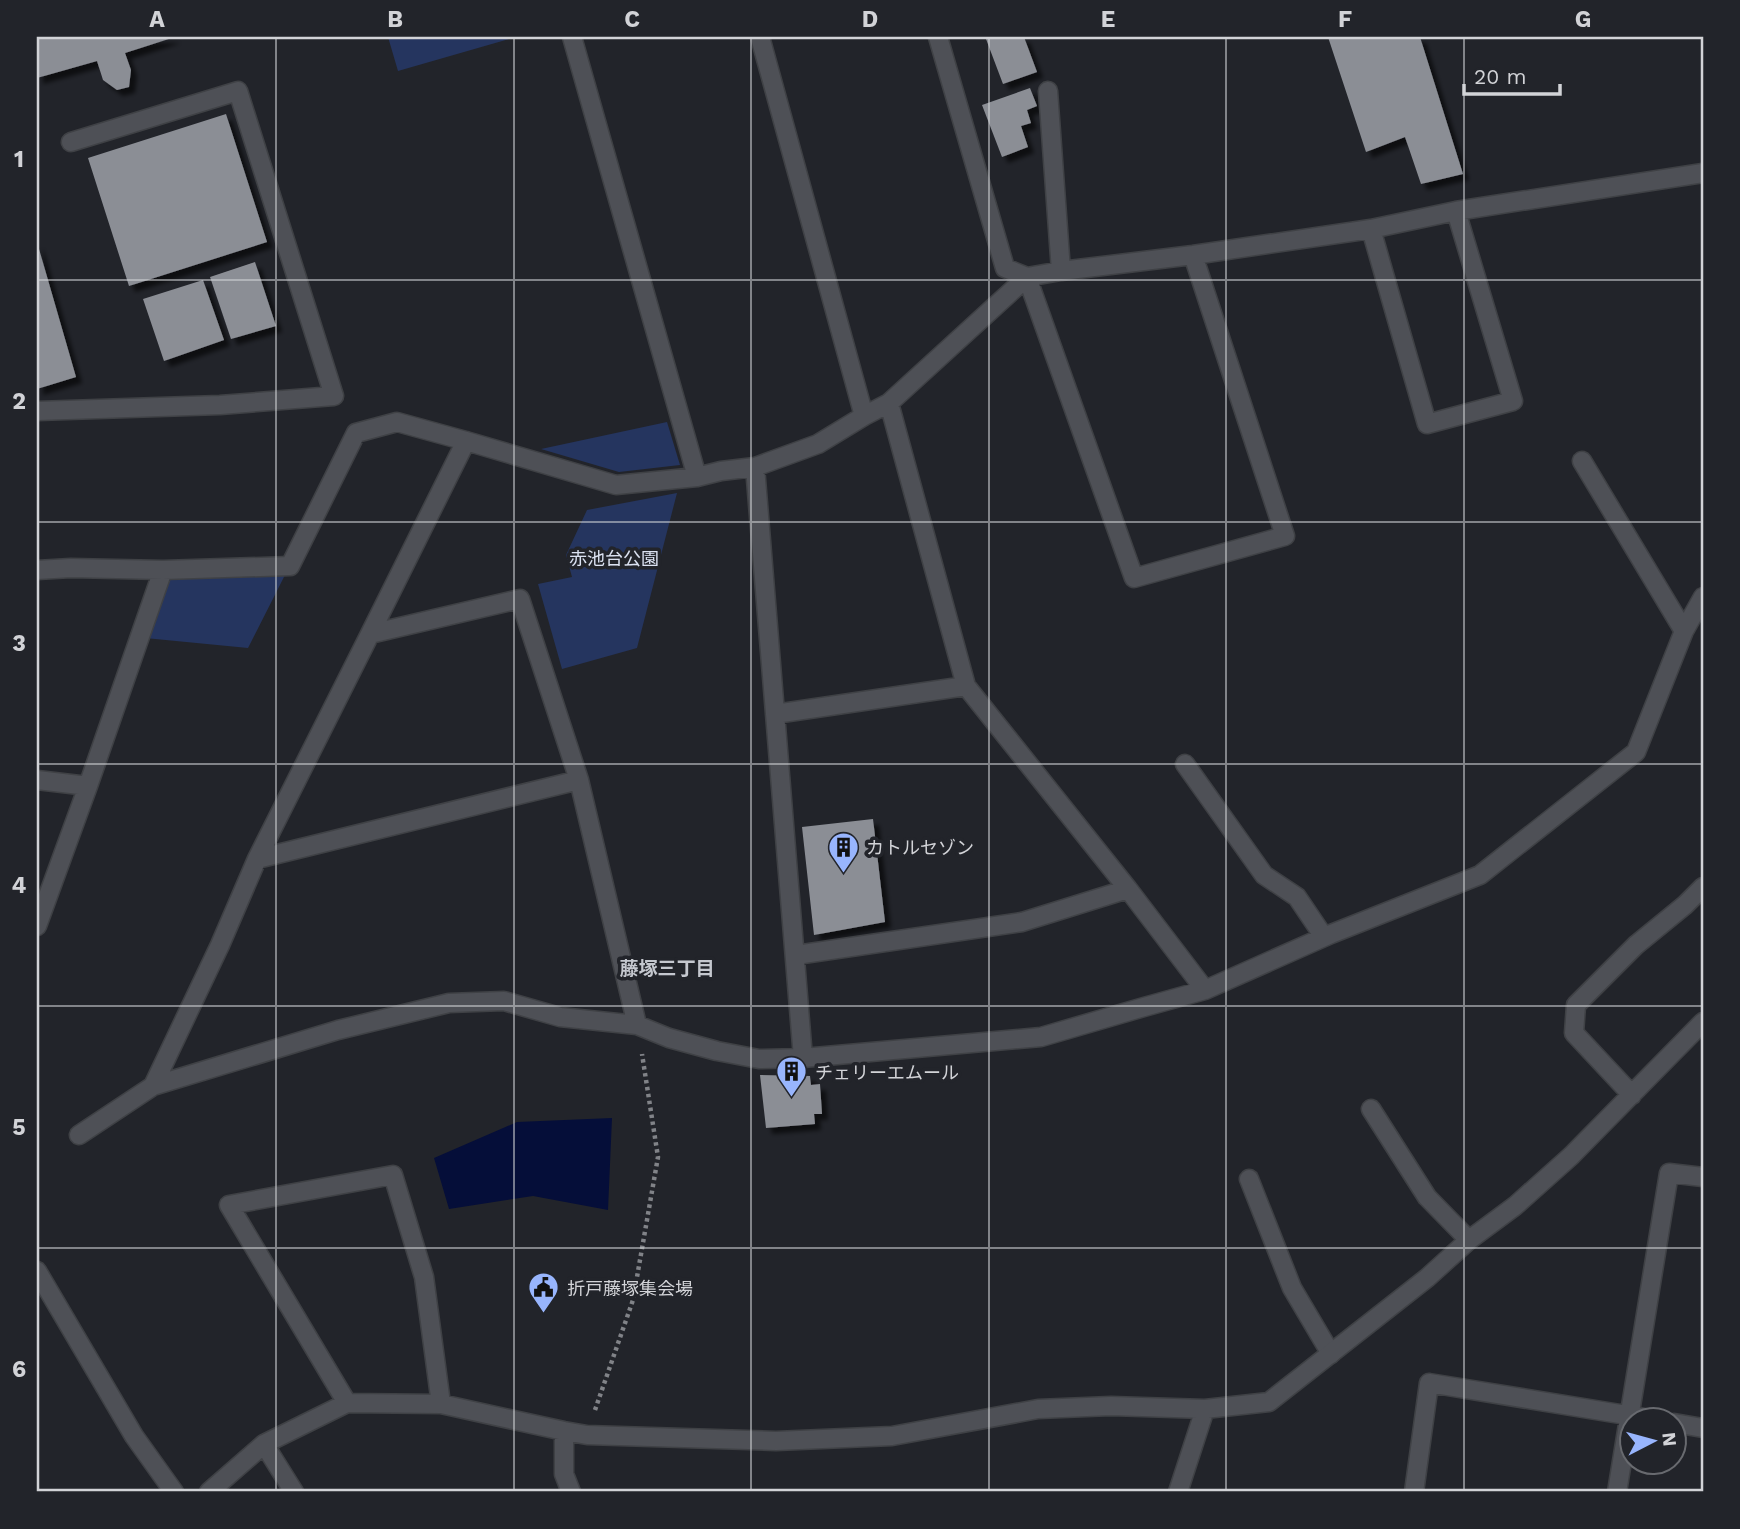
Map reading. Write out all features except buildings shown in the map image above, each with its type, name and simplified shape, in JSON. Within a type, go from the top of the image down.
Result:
[{"type":"street","points":[[572,37],[697,477]]},
{"type":"street","points":[[760,37],[864,416]]},
{"type":"street","points":[[938,37],[1005,268],[1027,277],[1371,229],[1457,211],[1703,173]]},
{"type":"street","points":[[37,411],[220,405],[334,396],[238,91],[71,142]]},
{"type":"street","points":[[1048,91],[1061,271]]},
{"type":"street","points":[[1371,229],[1427,424],[1513,401],[1457,211]]},
{"type":"street","points":[[1027,277],[1134,578],[1285,536],[1194,255]]},
{"type":"street","points":[[37,570],[290,566],[356,433],[397,422],[616,485],[697,477],[755,467],[818,444],[890,403],[1027,277]]},
{"type":"street","points":[[890,403],[966,686],[1205,990]]},
{"type":"street","points":[[153,1086],[220,945],[257,859],[466,440]]},
{"type":"street","points":[[1582,461],[1684,631]]},
{"type":"street","points":[[755,467],[803,1058]]},
{"type":"street","points":[[37,926],[163,570]]},
{"type":"street","points":[[79,1135],[153,1086],[338,1030],[449,1003],[504,1001],[560,1017],[637,1026],[717,1051],[759,1059],[803,1058],[1041,1037],[1205,990],[1324,937],[1480,875],[1636,752],[1684,631],[1703,597]]},
{"type":"street","points":[[370,634],[520,598],[579,780],[637,1026]]},
{"type":"street","points":[[775,714],[966,686]]},
{"type":"street","points":[[1185,764],[1264,876],[1297,897],[1324,937]]},
{"type":"street","points":[[37,780],[88,786]]},
{"type":"street","points":[[257,859],[579,780]]},
{"type":"street","points":[[1632,1095],[1574,1033],[1576,1005],[1636,944],[1703,887]]},
{"type":"street","points":[[796,955],[1021,922],[1128,889]]},
{"type":"street","points":[[209,1492],[264,1444],[347,1403],[441,1404],[587,1435],[776,1441],[892,1436],[1038,1409],[1111,1406],[1205,1409],[1269,1402],[1515,1206],[1562,1164],[1703,1022]]},
{"type":"street","points":[[1371,1110],[1427,1196],[1469,1240]]},
{"type":"street","points":[[1631,1406],[1669,1172],[1703,1177]]},
{"type":"street","points":[[347,1403],[229,1205],[393,1175],[424,1277],[441,1404]]},
{"type":"street","points":[[1249,1179],[1292,1288],[1331,1354]]},
{"type":"street","points":[[37,1270],[134,1436],[174,1492]]},
{"type":"street","points":[[1415,1492],[1429,1383],[1618,1414]]},
{"type":"street","points":[[1178,1492],[1205,1409]]},
{"type":"street","points":[[564,1432],[564,1474],[570,1492]]},
{"type":"street","points":[[264,1444],[294,1492]]},
{"type":"path","points":[[587,1435],[633,1300],[658,1157],[637,1026]]},
{"type":"green space","points":[[388,37],[516,37],[398,71]]},
{"type":"green space","points":[[667,422],[680,465],[619,472],[541,449]]},
{"type":"green space","name":"赤池台公園","points":[[677,493],[637,648],[562,669],[538,584],[572,577],[566,555],[587,510]]},
{"type":"green space","points":[[287,571],[248,648],[145,638],[167,575]]},
{"type":"shaded area","points":[[612,1118],[608,1210],[533,1196],[449,1209],[434,1158],[517,1122]]},
{"type":"place","name":"カトルセゾン","points":[[843,874]]},
{"type":"place","name":"チェリーエムール","points":[[792,1099]]},
{"type":"place","name":"折戸藤塚集会場","points":[[544,1315]]},
{"type":"district","name":"藤塚三丁目","points":[[667,968]]}]
